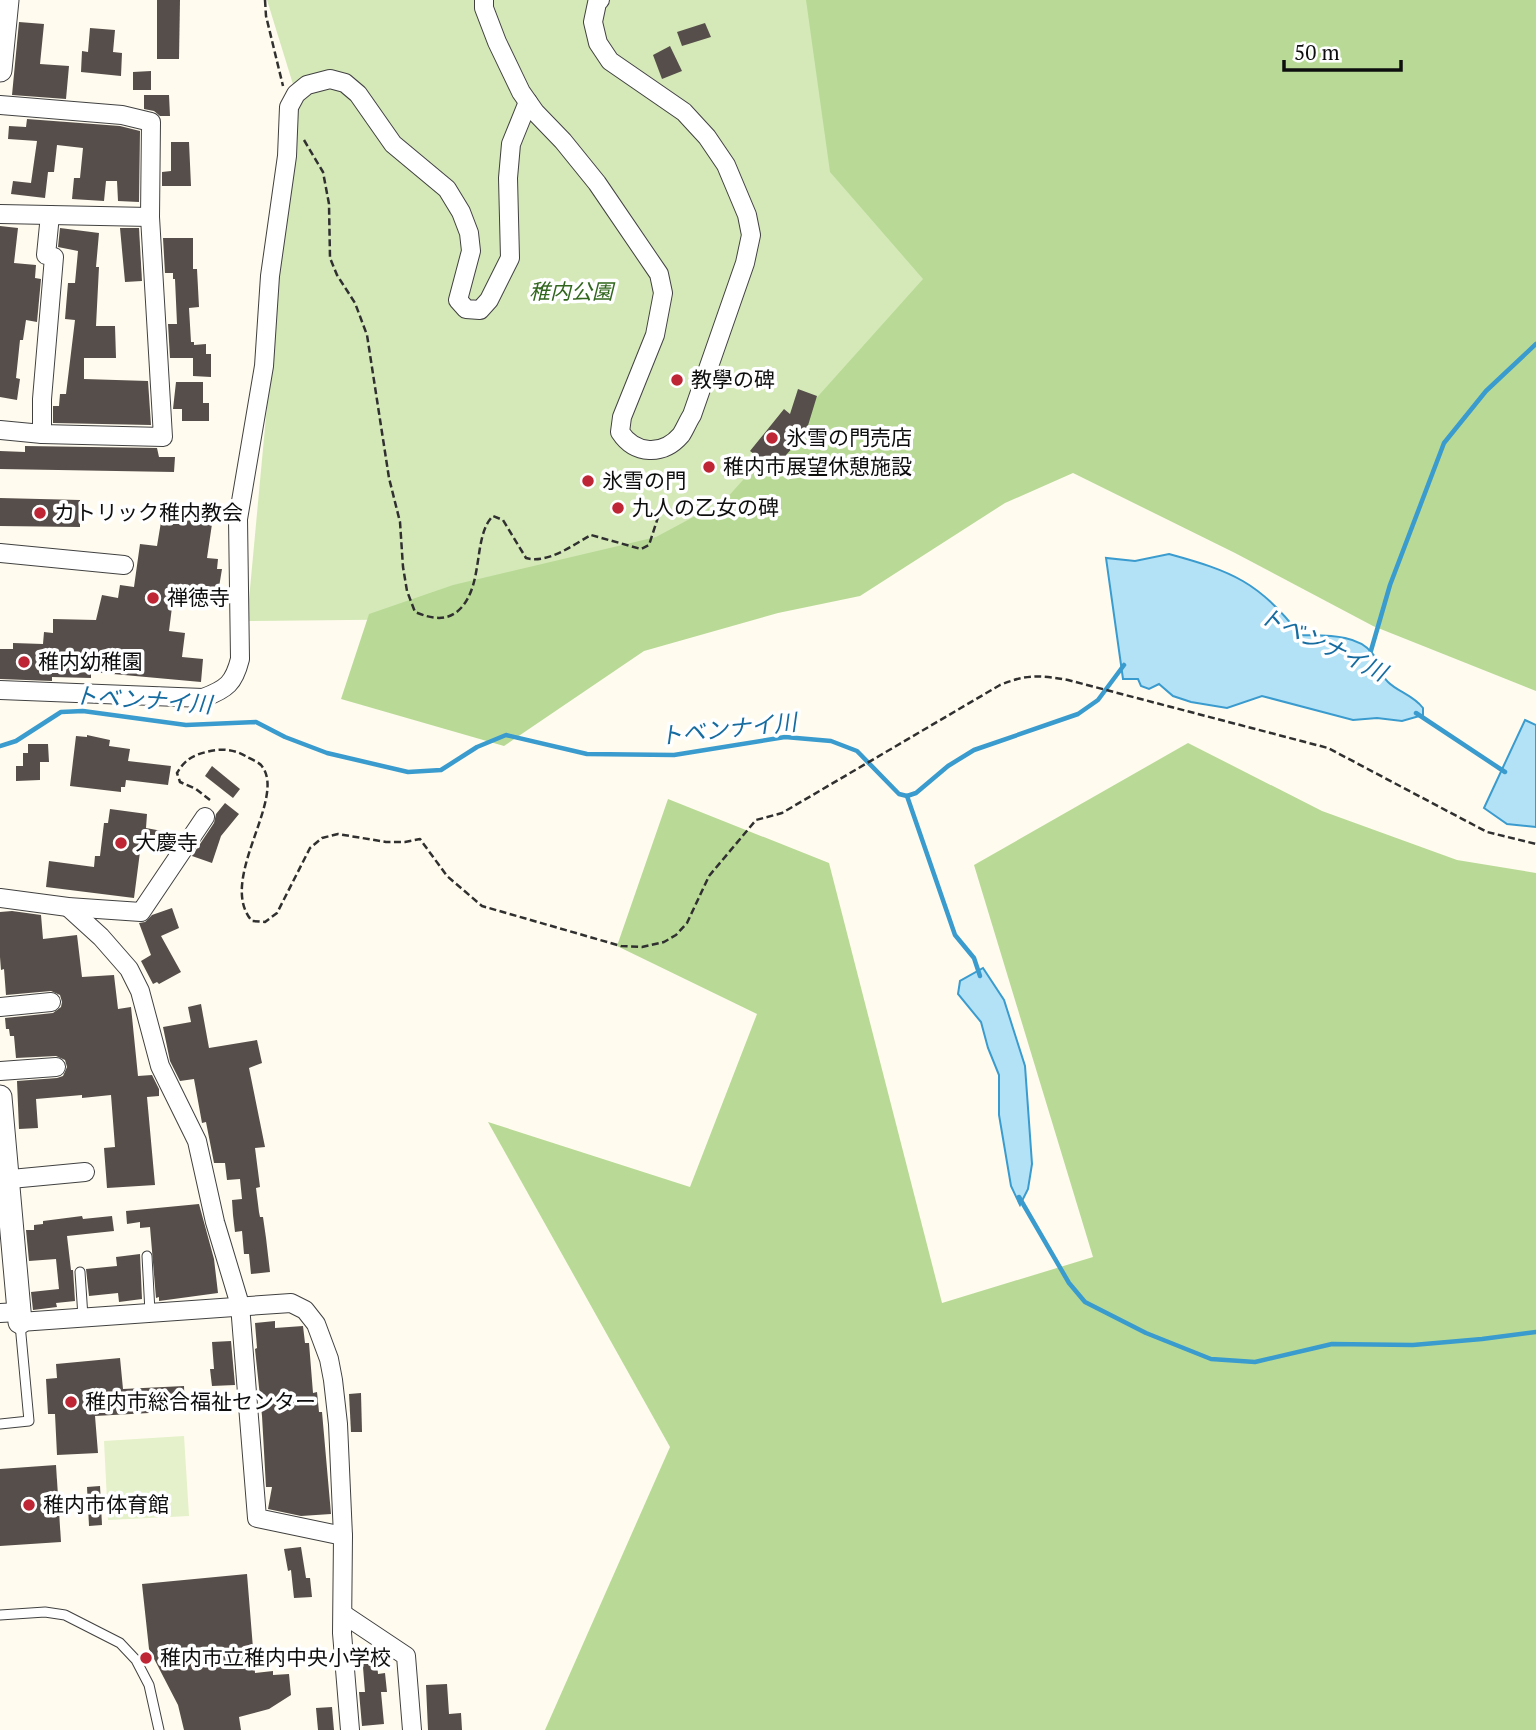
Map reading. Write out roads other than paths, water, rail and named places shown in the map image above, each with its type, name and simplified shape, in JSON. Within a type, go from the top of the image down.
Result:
[{"type":"street","points":[[0,70],[7,0]]},
{"type":"street","points":[[484,0],[484,8],[497,42],[528,102],[597,183],[659,274],[663,293],[655,335],[622,417],[620,432],[627,443],[642,451],[660,450],[680,436],[692,415],[745,263],[751,235],[747,215],[726,165],[706,137],[684,112],[610,61],[597,43],[593,22],[600,0]]},
{"type":"street","points":[[0,690],[203,698],[221,691],[235,678],[240,659],[238,519],[264,366],[270,276],[287,156],[289,107],[296,94],[307,85],[320,80],[330,79],[345,83],[358,94],[393,144],[447,189],[461,212],[469,233],[471,251],[458,300],[466,309],[480,310],[489,300],[510,258],[508,178],[511,144],[528,102]]},
{"type":"street","points":[[0,106],[122,115],[151,122],[150,217],[163,436],[42,434],[0,430]]},
{"type":"street","points":[[0,214],[150,217]]},
{"type":"street","points":[[42,434],[42,399],[54,257],[46,255],[50,215]]},
{"type":"street","points":[[0,553],[124,565]]},
{"type":"street","points":[[0,898],[68,907],[141,912],[205,817]]},
{"type":"street","points":[[68,907],[101,937],[129,969],[141,991],[160,1066],[197,1141],[215,1222],[240,1305],[257,1518],[343,1536]]},
{"type":"street","points":[[0,1007],[51,1002]]},
{"type":"street","points":[[0,1072],[56,1067]]},
{"type":"street","points":[[0,1097],[13,1316],[83,1317],[291,1303],[305,1310],[316,1324],[329,1359],[336,1403],[343,1536],[342,1614],[349,1730]]},
{"type":"street","points":[[4,1180],[85,1172]]},
{"type":"street","points":[[342,1614],[406,1656],[412,1730]]},
{"type":"lane","points":[[147,1256],[150,1312]]},
{"type":"lane","points":[[80,1272],[83,1317]]},
{"type":"lane","points":[[0,1424],[29,1421],[13,1316]]},
{"type":"lane","points":[[0,1615],[45,1612],[65,1615],[120,1643],[136,1660],[149,1685],[159,1730]]},
{"type":"water","points":[[1169,554],[1210,566],[1243,581],[1271,602],[1300,635],[1339,637],[1366,647],[1374,656],[1385,679],[1419,704],[1423,708],[1423,715],[1402,721],[1377,718],[1353,720],[1262,696],[1227,708],[1173,696],[1159,684],[1149,689],[1141,686],[1138,679],[1123,679],[1106,558],[1135,561]]},
{"type":"water","points":[[1525,720],[1536,725],[1536,827],[1507,824],[1484,808]]},
{"type":"water","points":[[983,968],[1004,1000],[1025,1066],[1032,1164],[1028,1189],[1020,1205],[1011,1186],[999,1115],[999,1075],[981,1022],[958,994],[960,981]]},
{"type":"waterway","points":[[1370,654],[1390,585],[1444,443],[1486,391],[1536,344]]},
{"type":"waterway","name":"トベンナイ川","points":[[0,746],[16,741],[61,712],[83,711],[186,725],[256,722],[285,737],[327,753],[408,772],[441,770],[477,747],[506,735],[587,754],[674,755],[785,737],[831,741],[857,751],[899,794],[907,796],[916,793],[948,766],[974,750],[1078,714],[1098,700],[1124,665]]},
{"type":"waterway","name":"トベンナイ川","points":[[1416,713],[1505,772]]},
{"type":"waterway","points":[[907,796],[955,935],[974,958],[980,976]]},
{"type":"waterway","points":[[1019,1197],[1069,1283],[1085,1302],[1146,1333],[1211,1359],[1255,1362],[1332,1344],[1413,1345],[1536,1332]]},
{"type":"place","name":"教學の碑","points":[[677,380]]},
{"type":"place","name":"氷雪の門売店","points":[[772,438]]},
{"type":"place","name":"稚内市展望休憩施設","points":[[709,467]]},
{"type":"place","name":"氷雪の門","points":[[588,481]]},
{"type":"place","name":"九人の乙女の碑","points":[[618,508]]},
{"type":"place","name":"カトリック稚内教会","points":[[40,513]]},
{"type":"place","name":"禅徳寺","points":[[153,598]]},
{"type":"place","name":"稚内幼稚園","points":[[24,662]]},
{"type":"place","name":"大慶寺","points":[[121,843]]},
{"type":"place","name":"稚内市総合福祉センター","points":[[71,1402]]},
{"type":"place","name":"稚内市体育館","points":[[29,1505]]},
{"type":"place","name":"稚内市立稚内中央小学校","points":[[146,1658]]},
{"type":"park label","name":"稚内公園","points":[[571,292]]}]
